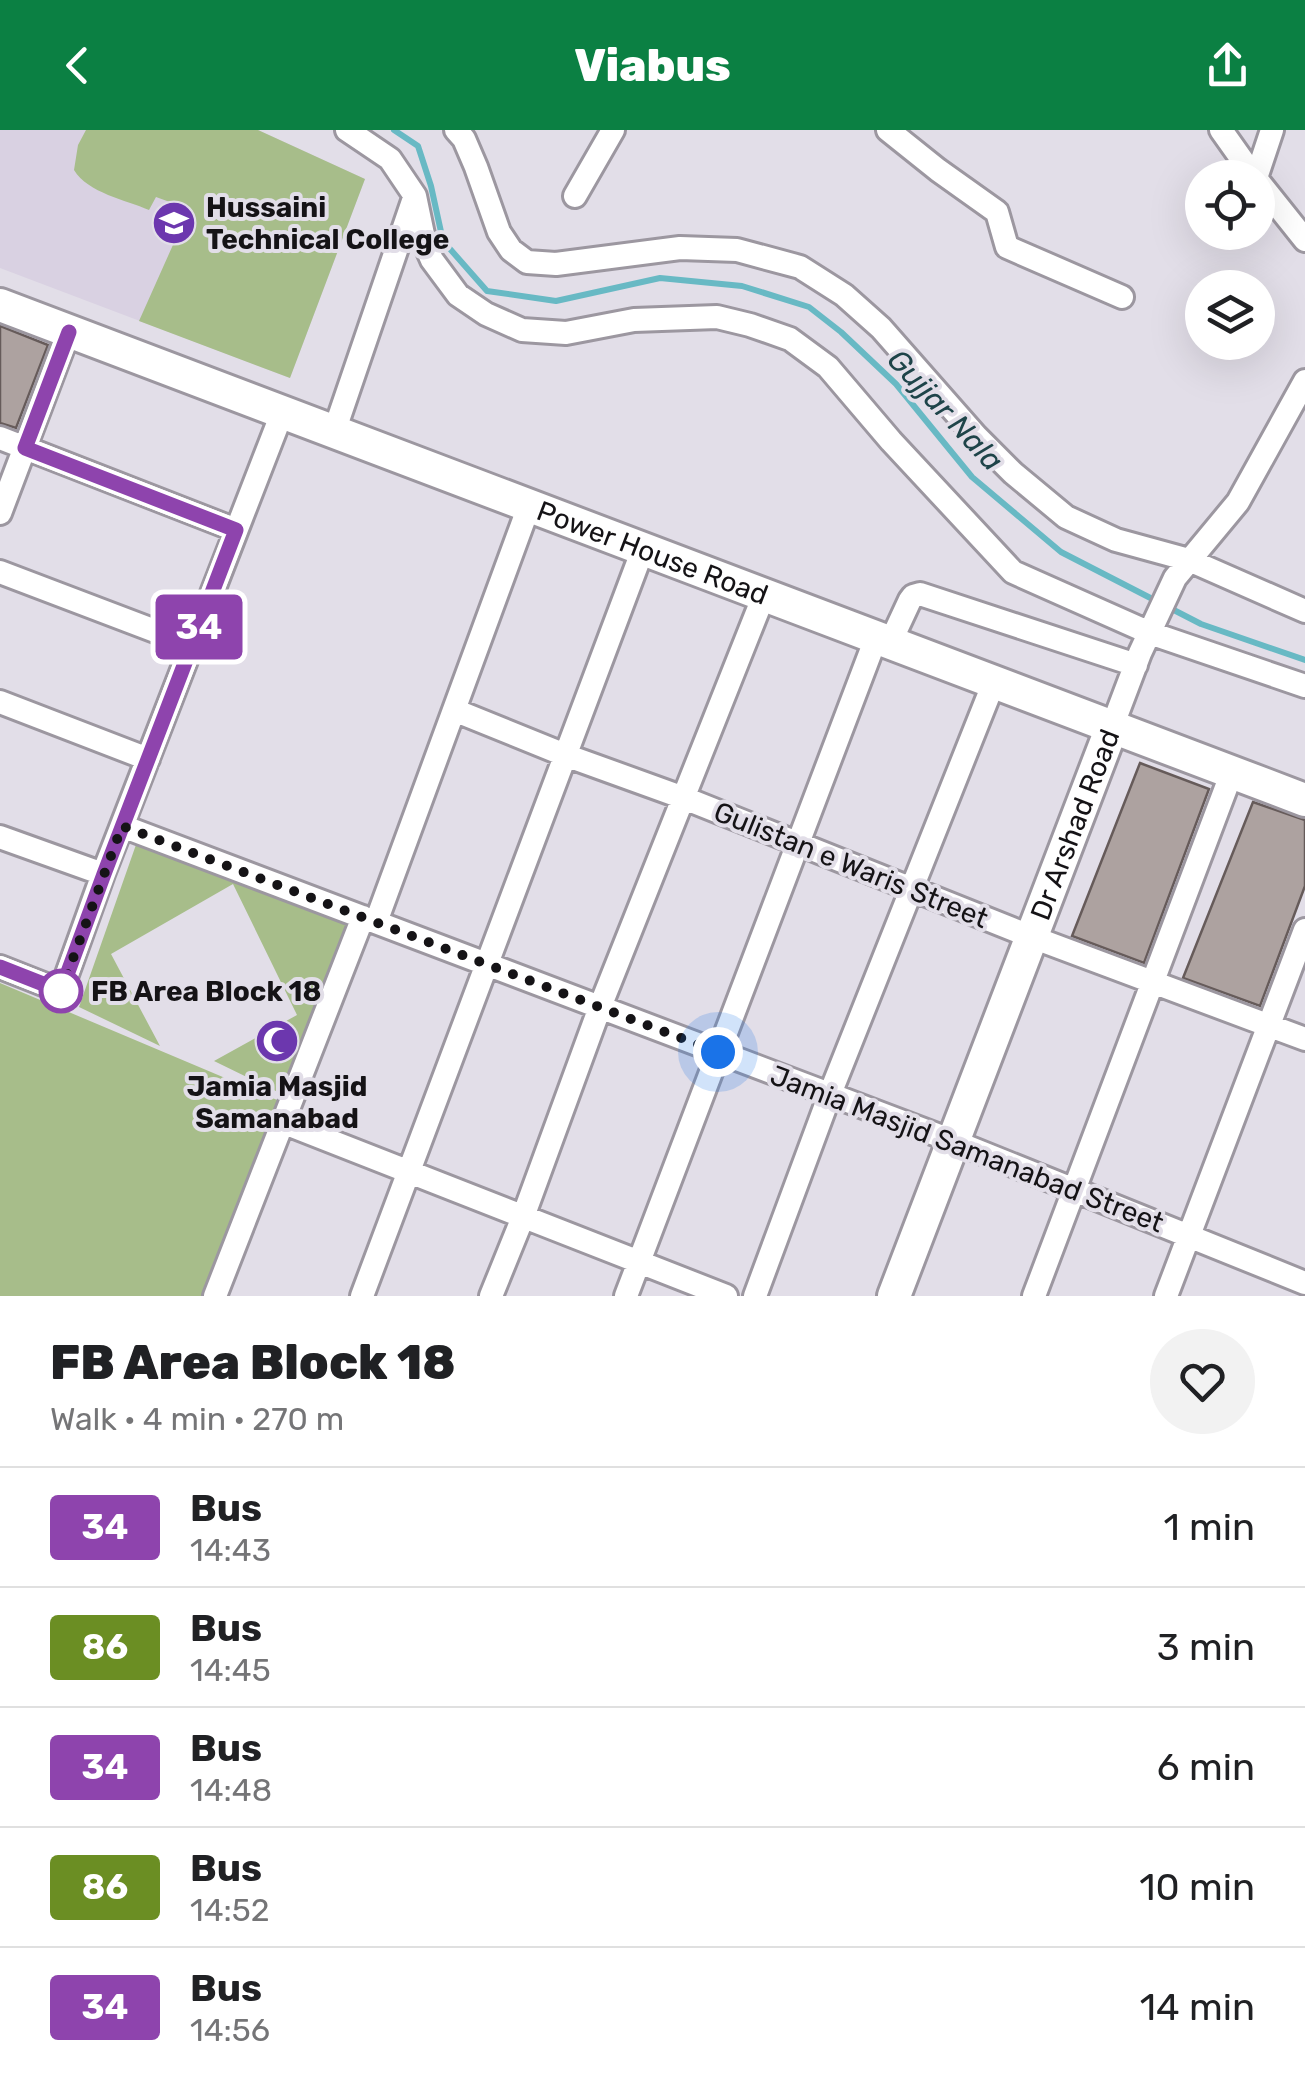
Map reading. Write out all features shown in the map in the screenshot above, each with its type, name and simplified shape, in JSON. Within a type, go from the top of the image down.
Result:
[{"type":"street","points":[[347,130],[390,159],[415,196],[432,260],[458,296],[486,314],[522,330],[566,333],[634,320],[717,317],[790,339],[828,368],[890,442],[1014,572],[1305,686]]},
{"type":"street","points":[[456,130],[476,167],[499,232],[511,250],[527,262],[556,264],[680,248],[738,250],[800,266],[844,295],[882,328],[988,448],[1066,517],[1116,540],[1189,560],[1305,610]]},
{"type":"street","points":[[575,196],[613,130]]},
{"type":"street","points":[[888,130],[997,212],[1007,247],[1122,297]]},
{"type":"street","points":[[1222,130],[1243,160]]},
{"type":"street","points":[[1262,160],[1272,130]]},
{"type":"street","points":[[334,432],[415,196]]},
{"type":"street","points":[[1275,203],[1305,240]]},
{"type":"street","name":"Power House Road","points":[[0,305],[1305,800]]},
{"type":"street","points":[[0,513],[69,332]]},
{"type":"street","name":"Dr Arshad Road","points":[[894,1296],[1153,624],[1175,578],[1238,502],[1305,381]]},
{"type":"street","points":[[0,967],[61,991],[282,413]]},
{"type":"street","points":[[0,438],[236,530]]},
{"type":"street","points":[[215,1296],[282,1122],[454,710],[529,506]]},
{"type":"street","points":[[362,1296],[643,549]]},
{"type":"street","points":[[0,572],[192,645]]},
{"type":"street","points":[[626,1296],[798,845],[884,640],[910,600],[920,594],[1136,665]]},
{"type":"street","points":[[492,1296],[600,1007],[764,595]]},
{"type":"street","points":[[755,1296],[830,1094],[994,682]]},
{"type":"street","points":[[0,702],[148,759]]},
{"type":"street","name":"Gulistan e Waris Street","points":[[454,710],[1305,1040]]},
{"type":"street","points":[[1034,1296],[1232,772]]},
{"type":"street","name":"Jamia Masjid Samanabad Street","points":[[122,826],[954,1141],[1302,1284]]},
{"type":"street","points":[[0,838],[104,874]]},
{"type":"street","points":[[1166,1296],[1305,930]]},
{"type":"street","points":[[282,1122],[726,1296]]},
{"type":"shaded area","name":"Hussaini Technical College","points":[[0,130],[258,130],[365,179],[290,378],[0,268]]},
{"type":"green space","name":"Hussaini Technical College","points":[[86,130],[258,130],[365,179],[290,378],[139,321],[189,209],[156,197],[149,210],[88,185],[74,170],[78,145]]},
{"type":"green space","points":[[138,839],[356,919],[282,1094],[214,1061],[297,1015],[233,884],[111,954],[160,1046],[79,1007]]},
{"type":"green space","points":[[0,983],[289,1105],[212,1296],[0,1296]]},
{"type":"building","points":[[0,326],[48,345],[16,428],[0,423]]},
{"type":"building","points":[[1140,763],[1209,789],[1144,963],[1072,936]]},
{"type":"building","points":[[1253,802],[1305,820],[1305,886],[1260,1006],[1183,978]]},
{"type":"waterway","name":"Gujjar Nala","points":[[394,130],[418,146],[443,241],[487,291],[556,301],[660,278],[742,286],[809,307],[896,384],[972,477],[1061,552],[1201,624],[1305,660]]},
{"type":"bus line","name":"34","points":[[0,967],[61,991],[236,530],[25,448],[69,332]]},
{"type":"place","name":"Hussaini Technical College","points":[[174,223]]},
{"type":"place","name":"FB Area Block 18","points":[[61,991]]},
{"type":"place","name":"Jamia Masjid Samanabad","points":[[277,1041]]},
{"type":"route","points":[[61,991],[122,826],[718,1052]]}]
